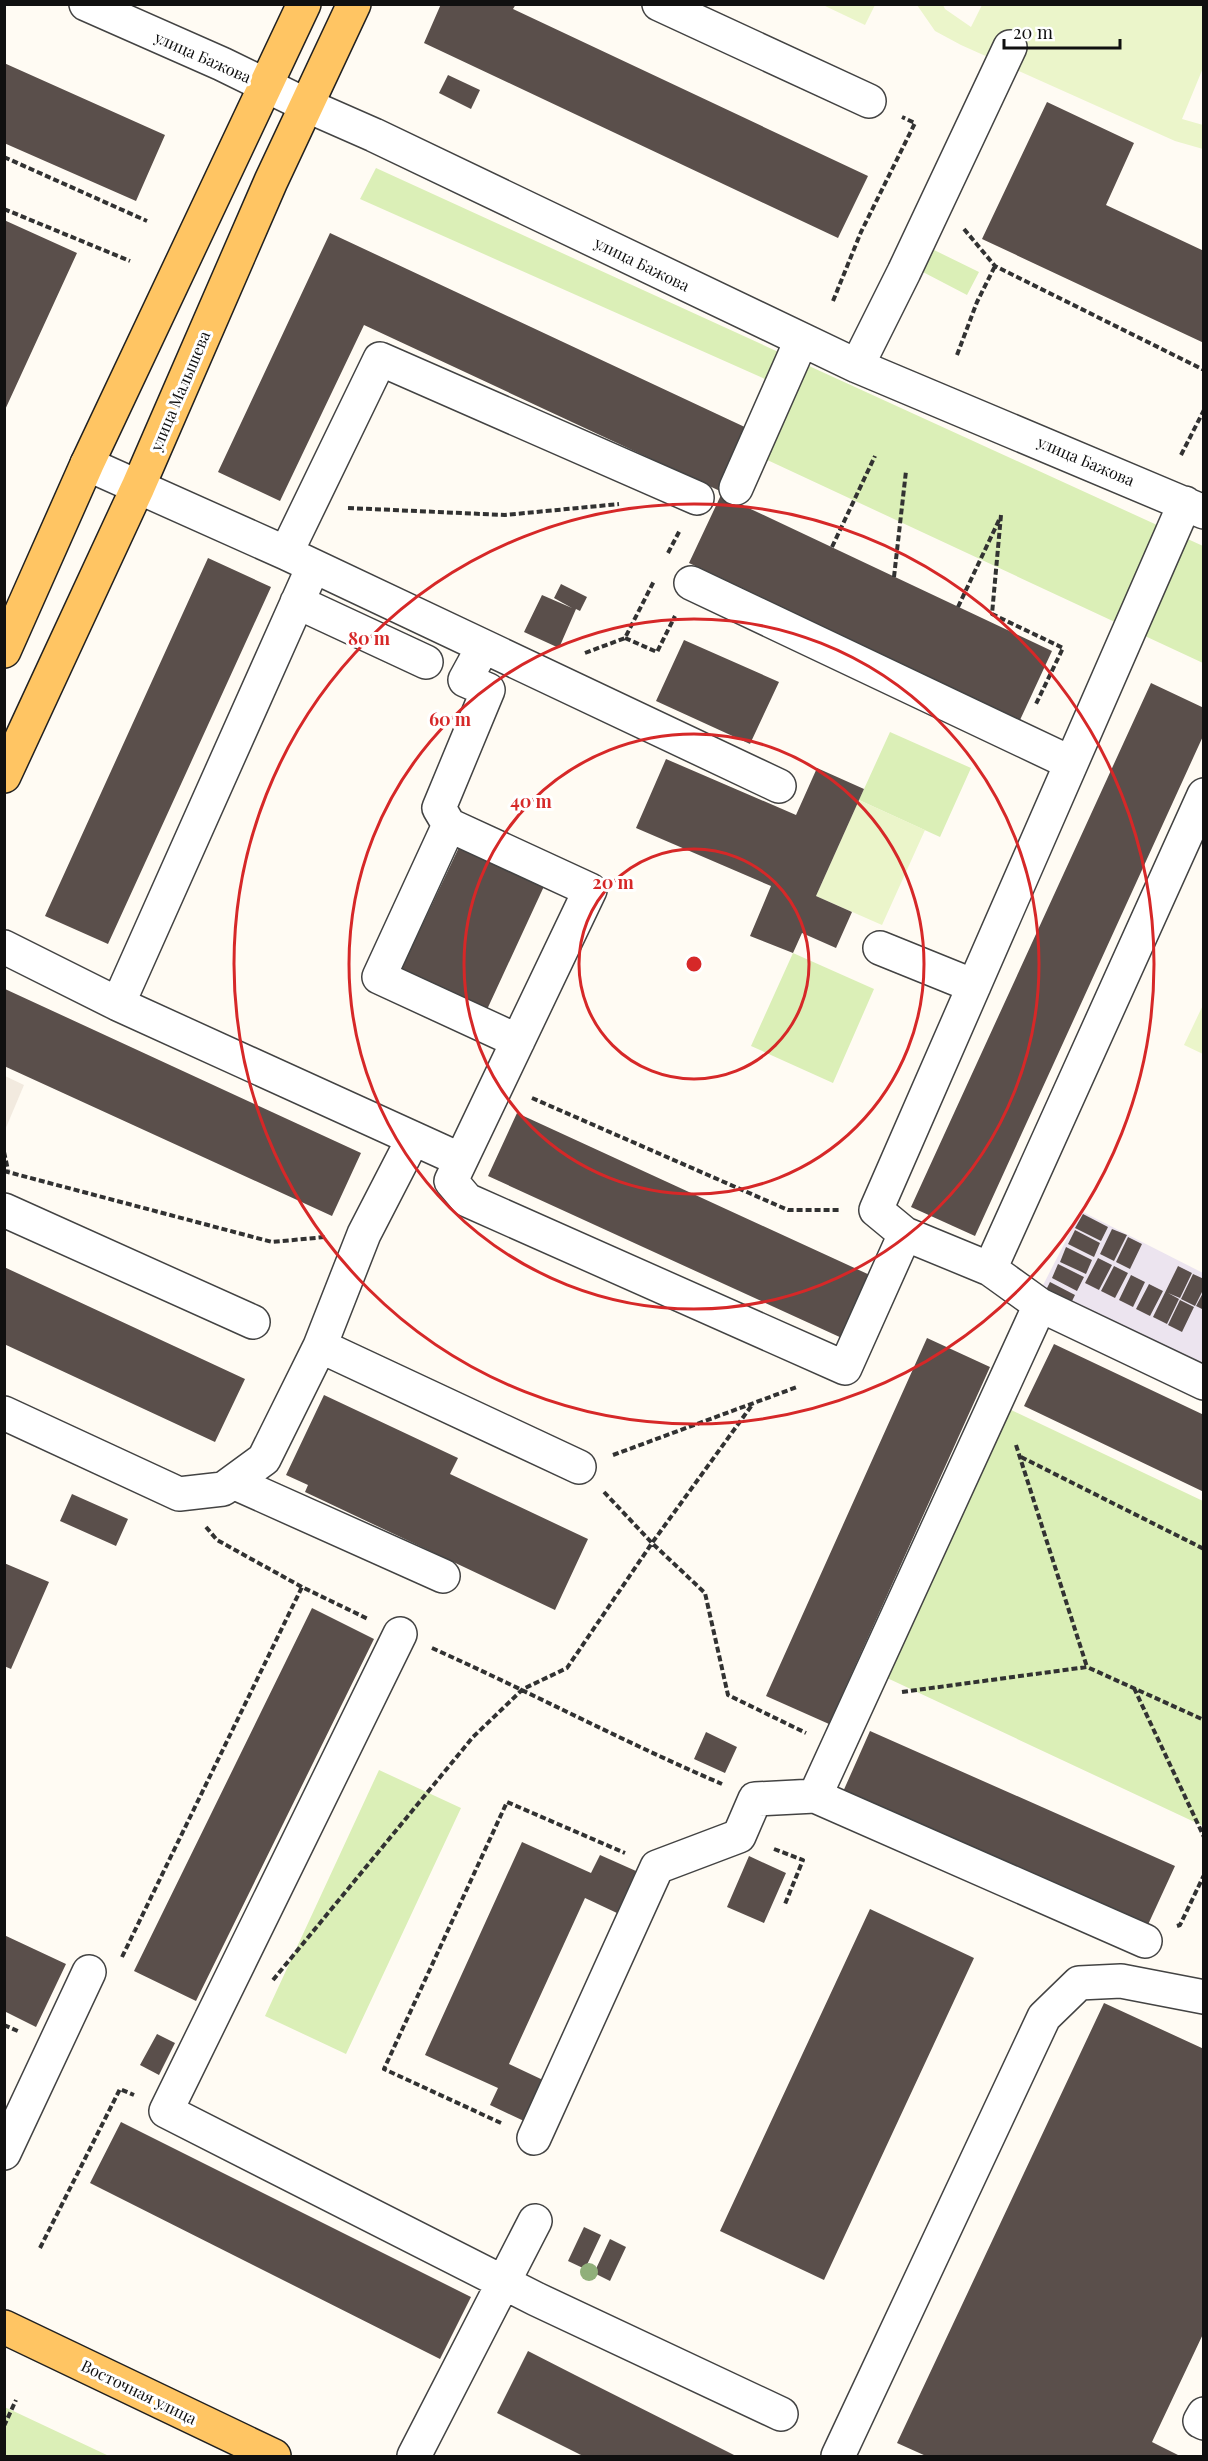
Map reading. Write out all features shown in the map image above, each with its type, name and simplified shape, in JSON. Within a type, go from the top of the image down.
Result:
[{"type":"main road","points":[[4,651],[87,464],[304,4]]},
{"type":"main road","name":"улица Малышева","points":[[4,776],[138,487],[271,181],[354,4]]},
{"type":"main road","name":"Восточная улица","points":[[4,2327],[274,2457]]},
{"type":"street","name":"улица Бажова","points":[[86,4],[385,140],[801,341],[1194,508]]},
{"type":"street","points":[[659,4],[869,101]]},
{"type":"street","points":[[857,366],[1010,47]]},
{"type":"street","points":[[736,488],[801,341]]},
{"type":"street","points":[[118,1004],[297,603],[299,560],[380,359],[697,498]]},
{"type":"street","points":[[87,464],[299,560],[779,786]]},
{"type":"street","points":[[1194,508],[1071,763],[876,1210],[905,1234],[990,1269],[1040,1305],[1203,1383]]},
{"type":"street","points":[[691,583],[1071,763]]},
{"type":"street","points":[[297,603],[426,662]]},
{"type":"street","points":[[483,647],[465,680],[488,690],[439,808],[449,825],[590,890],[451,1181],[467,1200],[845,1368],[905,1234]]},
{"type":"street","points":[[990,1269],[1201,809]]},
{"type":"street","points":[[449,825],[379,977],[518,1041]]},
{"type":"street","points":[[4,947],[118,1004],[461,1160]]},
{"type":"street","points":[[880,948],[974,986]]},
{"type":"street","points":[[4,1413],[179,1494],[223,1489],[264,1459],[320,1346],[364,1234],[413,1139]]},
{"type":"street","points":[[4,1210],[253,1322]]},
{"type":"street","points":[[815,1796],[1040,1305]]},
{"type":"street","points":[[320,1346],[579,1467]]},
{"type":"street","points":[[233,1482],[443,1576]]},
{"type":"street","points":[[400,1634],[166,2111],[504,2283],[781,2414]]},
{"type":"street","points":[[534,2138],[657,1867],[739,1836],[755,1799],[815,1796],[1144,1941]]},
{"type":"street","points":[[4,2153],[89,1972]]},
{"type":"street","points":[[843,2455],[1044,2017],[1079,1983],[1121,1981],[1203,1997]]},
{"type":"street","points":[[414,2457],[535,2221]]},
{"type":"street","points":[[1203,2414],[1200,2421],[1203,2423]]},
{"type":"path","points":[[833,301],[861,232],[915,123],[869,101]]},
{"type":"path","points":[[4,158],[147,221]]},
{"type":"path","points":[[938,199],[995,266],[1203,370]]},
{"type":"path","points":[[4,209],[130,261]]},
{"type":"path","points":[[957,355],[977,302],[995,266]]},
{"type":"path","points":[[1181,455],[1203,410]]},
{"type":"path","points":[[832,547],[874,456]]},
{"type":"path","points":[[894,577],[906,471]]},
{"type":"path","points":[[665,560],[697,498]]},
{"type":"path","points":[[342,517],[348,508],[505,515],[629,504]]},
{"type":"path","points":[[958,607],[1001,515],[992,614],[1063,648],[1019,738]]},
{"type":"path","points":[[536,673],[625,638],[660,571]]},
{"type":"path","points":[[625,638],[657,652],[691,583]]},
{"type":"path","points":[[498,1083],[788,1210],[876,1210]]},
{"type":"path","points":[[4,1152],[6,1170],[272,1242],[364,1234]]},
{"type":"path","points":[[837,1748],[728,1695],[705,1593],[652,1543],[579,1467],[752,1405],[845,1368]]},
{"type":"path","points":[[998,1397],[1021,1457],[1087,1667]]},
{"type":"path","points":[[267,1987],[473,1737],[523,1689],[567,1668],[652,1543],[752,1405]]},
{"type":"path","points":[[1021,1457],[1203,1549]]},
{"type":"path","points":[[179,1494],[217,1540],[302,1587],[755,1799]]},
{"type":"path","points":[[89,1972],[123,1957],[302,1587]]},
{"type":"path","points":[[860,1698],[1087,1667],[1203,1720]]},
{"type":"path","points":[[1134,1687],[1203,1837]]},
{"type":"path","points":[[534,2138],[384,2069],[507,1802],[657,1867]]},
{"type":"path","points":[[739,1836],[803,1860],[785,1904]]},
{"type":"path","points":[[1144,1941],[1180,1925],[1203,1875]]},
{"type":"path","points":[[4,2025],[13,2029]]},
{"type":"path","points":[[40,2248],[120,2089],[166,2111]]},
{"type":"path","points":[[4,2426],[16,2400]]},
{"type":"shaded area","points":[[5,1076],[24,1085],[5,1130]]},
{"type":"shaded area","points":[[1081,1211],[1203,1273],[1203,1379],[1038,1295]]},
{"type":"green space","points":[[823,5],[875,5],[865,25]]},
{"type":"green space","points":[[917,5],[943,5],[945,9],[971,27],[982,5],[1203,5],[1203,68],[1182,119],[1203,125],[1203,149],[1175,141],[961,45],[935,31]]},
{"type":"green space","points":[[376,168],[1203,546],[1203,663],[763,458],[792,391],[360,199]]},
{"type":"green space","points":[[932,249],[979,272],[967,295],[921,271]]},
{"type":"green space","points":[[890,732],[971,768],[940,837],[859,800]]},
{"type":"green space","points":[[859,800],[925,830],[882,925],[816,896]]},
{"type":"green space","points":[[793,953],[874,989],[833,1083],[751,1046]]},
{"type":"green space","points":[[1203,1005],[1203,1054],[1184,1045]]},
{"type":"green space","points":[[1011,1410],[1203,1501],[1203,1826],[885,1677]]},
{"type":"green space","points":[[379,1770],[461,1808],[346,2054],[265,2016]]},
{"type":"green space","points":[[4,2407],[9,2409],[109,2456],[5,2456]]},
{"type":"building","points":[[441,4],[516,4],[513,9],[868,176],[838,238],[424,43]]},
{"type":"building","points":[[4,63],[165,135],[136,201],[4,143]]},
{"type":"building","points":[[448,75],[480,90],[471,109],[439,93]]},
{"type":"building","points":[[1047,102],[1134,143],[1106,205],[1204,251],[1204,343],[982,239]]},
{"type":"building","points":[[4,220],[77,253],[4,412]]},
{"type":"building","points":[[330,233],[749,429],[720,491],[364,325],[280,501],[218,472]]},
{"type":"building","points":[[721,495],[1052,651],[1020,720],[689,563]]},
{"type":"building","points":[[208,558],[271,587],[108,944],[45,916]]},
{"type":"building","points":[[561,584],[587,597],[580,611],[576,609],[559,648],[524,632],[542,595],[572,608],[554,598]]},
{"type":"building","points":[[684,640],[779,682],[750,744],[656,701]]},
{"type":"building","points":[[1151,683],[1204,708],[1204,734],[975,1236],[911,1207]]},
{"type":"building","points":[[666,759],[796,815],[817,768],[864,789],[816,896],[852,912],[836,948],[802,933],[793,953],[750,936],[771,886],[636,828]]},
{"type":"building","points":[[461,843],[546,882],[484,1016],[398,976]]},
{"type":"building","points":[[5,989],[361,1153],[332,1216],[4,1066]]},
{"type":"building","points":[[517,1113],[872,1276],[844,1339],[488,1176]]},
{"type":"building","points":[[1083,1214],[1108,1227],[1101,1241],[1075,1228]]},
{"type":"building","points":[[1112,1229],[1127,1235],[1114,1261],[1100,1254]]},
{"type":"building","points":[[1075,1230],[1100,1243],[1094,1257],[1068,1244]]},
{"type":"building","points":[[1128,1237],[1142,1244],[1130,1269],[1116,1262]]},
{"type":"building","points":[[1066,1247],[1092,1260],[1086,1274],[1060,1262]]},
{"type":"building","points":[[1098,1258],[1112,1265],[1099,1290],[1085,1283]]},
{"type":"building","points":[[1058,1264],[1084,1277],[1077,1291],[1052,1278]]},
{"type":"building","points":[[1114,1266],[1128,1273],[1115,1298],[1101,1291]]},
{"type":"building","points":[[1178,1266],[1192,1273],[1180,1298],[1168,1293],[1179,1299],[1167,1324],[1153,1317]]},
{"type":"building","points":[[4,1267],[245,1379],[215,1442],[4,1344]]},
{"type":"building","points":[[1193,1274],[1204,1279],[1204,1288],[1195,1306],[1181,1299]]},
{"type":"building","points":[[1131,1275],[1145,1282],[1133,1307],[1119,1300]]},
{"type":"building","points":[[1050,1282],[1075,1295],[1068,1309],[1043,1296]]},
{"type":"building","points":[[1149,1284],[1163,1291],[1150,1316],[1136,1309]]},
{"type":"building","points":[[1204,1291],[1204,1310],[1196,1306]]},
{"type":"building","points":[[1180,1300],[1194,1307],[1182,1332],[1168,1325]]},
{"type":"building","points":[[927,1338],[990,1367],[829,1724],[766,1696]]},
{"type":"building","points":[[1054,1344],[1204,1415],[1204,1492],[1024,1406]]},
{"type":"building","points":[[324,1395],[458,1458],[450,1474],[588,1539],[555,1610],[305,1492],[308,1485],[286,1475]]},
{"type":"building","points":[[72,1494],[128,1519],[116,1546],[60,1521]]},
{"type":"building","points":[[4,1563],[49,1582],[11,1669],[4,1666]]},
{"type":"building","points":[[312,1608],[374,1639],[196,2001],[134,1971]]},
{"type":"building","points":[[870,1731],[1175,1866],[1146,1929],[842,1794]]},
{"type":"building","points":[[706,1732],[737,1747],[725,1773],[694,1759]]},
{"type":"building","points":[[522,1842],[591,1873],[600,1855],[636,1871],[617,1913],[585,1898],[509,2064],[543,2080],[524,2121],[490,2105],[498,2088],[425,2055]]},
{"type":"building","points":[[749,1856],[786,1873],[764,1923],[727,1907]]},
{"type":"building","points":[[870,1909],[974,1958],[824,2280],[720,2231]]},
{"type":"building","points":[[4,1935],[66,1964],[36,2027],[4,2011]]},
{"type":"building","points":[[1104,2003],[1204,2049],[1204,2332],[1152,2442],[1180,2456],[926,2456],[897,2443]]},
{"type":"building","points":[[157,2034],[175,2043],[159,2075],[140,2065]]},
{"type":"building","points":[[121,2122],[471,2297],[440,2359],[90,2183]]},
{"type":"building","points":[[584,2227],[601,2235],[585,2269],[568,2261]]},
{"type":"building","points":[[610,2239],[626,2247],[610,2281],[594,2273]]},
{"type":"building","points":[[528,2351],[736,2456],[583,2456],[497,2413]]}]
